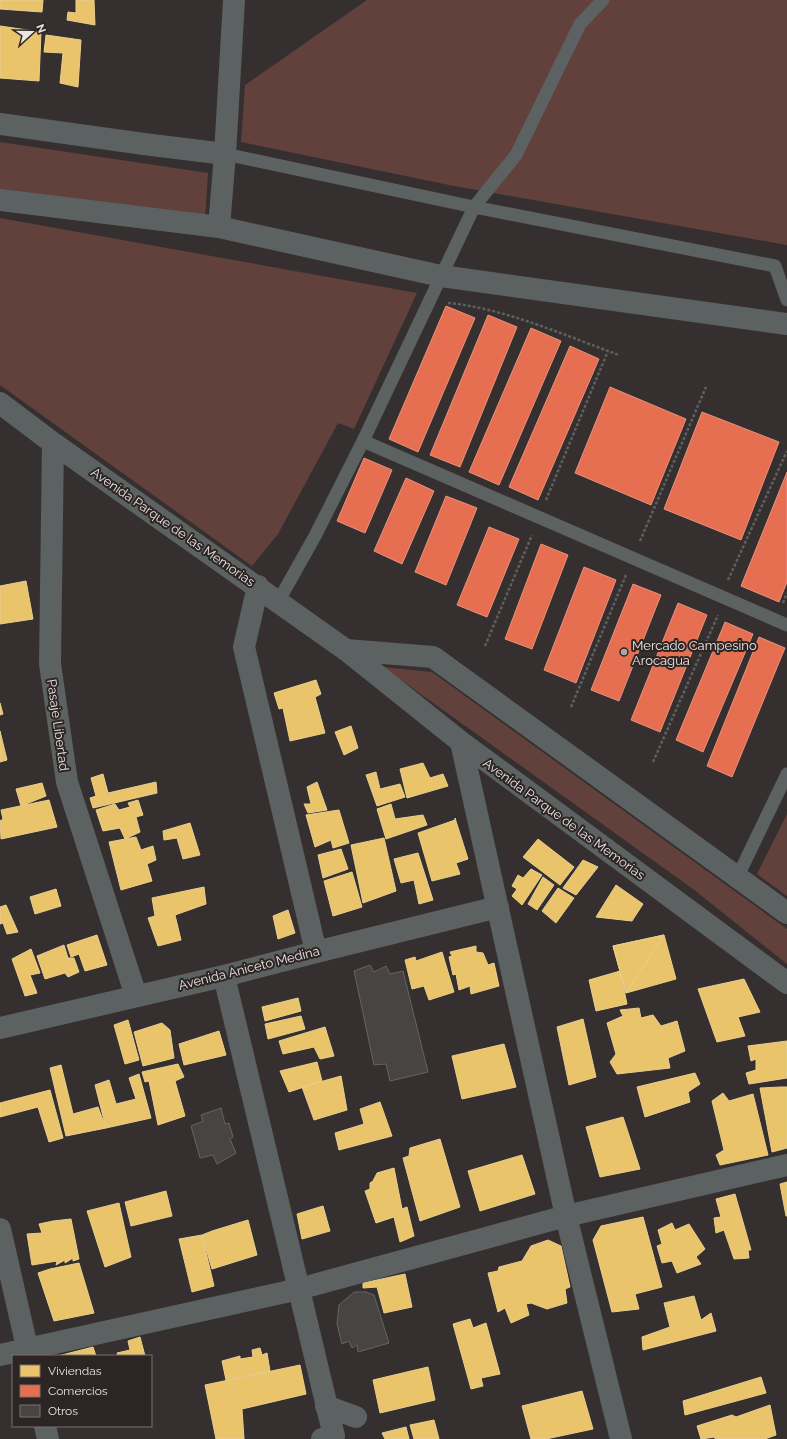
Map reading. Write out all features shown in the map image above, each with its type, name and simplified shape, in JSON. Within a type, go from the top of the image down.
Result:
[{"type":"street","points":[[219,227],[234,0]]},
{"type":"street","points":[[0,124],[225,154]]},
{"type":"street","points":[[0,200],[219,227],[441,276],[787,324]]},
{"type":"street","name":"Avenida Parque de las Memorias","points":[[0,403],[53,443],[258,586],[346,650],[461,742],[787,983]]},
{"type":"street","name":"Pasaje Libertad","points":[[53,443],[50,664],[67,782],[136,996]]},
{"type":"street","points":[[258,586],[244,646],[316,952]]},
{"type":"street","points":[[346,650],[433,657],[738,876],[787,913]]},
{"type":"street","points":[[461,742],[566,1216],[621,1439]]},
{"type":"street","name":"Avenida Aniceto Medina","points":[[0,1028],[224,976],[498,907]]},
{"type":"street","points":[[224,976],[334,1436],[322,1439]]},
{"type":"street","points":[[0,1355],[28,1352],[299,1289],[566,1216],[787,1165]]},
{"type":"street","points":[[0,1229],[28,1352]]},
{"type":"street","points":[[326,1406],[356,1417]]},
{"type":"street","points":[[45,1427],[48,1439]]},
{"type":"lane","points":[[278,602],[315,536],[363,441],[474,207],[516,155],[580,24],[603,0]]},
{"type":"lane","points":[[225,154],[474,207],[775,266],[787,300]]},
{"type":"lane","points":[[363,441],[787,625]]},
{"type":"lane","points":[[738,876],[787,774]]},
{"type":"path","points":[[428,302],[466,305],[524,320],[619,355]]},
{"type":"shaded area","points":[[367,0],[787,0],[787,245],[454,186],[241,142],[245,85]]},
{"type":"shaded area","points":[[0,142],[208,173],[205,219],[0,189]]},
{"type":"shaded area","points":[[0,218],[417,293],[354,429],[338,423],[278,534],[252,566],[0,385]]},
{"type":"shaded area","points":[[383,667],[432,672],[787,929],[787,964],[693,889]]},
{"type":"shaded area","points":[[787,814],[787,896],[757,874]]},
{"type":"building: Viviendas","points":[[0,0],[43,0],[42,12],[0,9]]},
{"type":"building: Viviendas","points":[[76,0],[94,0],[95,25],[67,20],[68,12],[76,13]]},
{"type":"building: Viviendas","points":[[0,26],[41,32],[39,81],[0,78]]},
{"type":"building: Viviendas","points":[[46,35],[81,40],[78,87],[60,83],[63,53],[44,52]]},
{"type":"building: Viviendas","points":[[26,581],[33,619],[0,624],[0,586]]},
{"type":"building: Viviendas","points":[[316,680],[321,694],[315,697],[325,733],[290,741],[283,708],[279,709],[274,693]]},
{"type":"building: Viviendas","points":[[0,703],[3,714],[0,715]]},
{"type":"building: Viviendas","points":[[351,726],[358,748],[344,755],[335,732]]},
{"type":"building: Viviendas","points":[[0,731],[7,760],[0,762]]},
{"type":"building: Viviendas","points":[[423,763],[430,778],[443,774],[448,786],[407,798],[400,769]]},
{"type":"building: Viviendas","points":[[376,772],[380,789],[400,784],[405,797],[377,806],[366,775]]},
{"type":"building: Viviendas","points":[[103,774],[108,793],[156,782],[157,793],[93,808],[90,798],[96,796],[91,778]]},
{"type":"building: Viviendas","points":[[317,782],[327,810],[308,813],[304,804],[311,804],[307,787]]},
{"type":"building: Viviendas","points":[[42,783],[46,796],[21,806],[16,789]]},
{"type":"building: Viviendas","points":[[49,800],[57,827],[1,839],[0,821],[3,819],[1,810]]},
{"type":"building: Viviendas","points":[[138,800],[143,815],[136,817],[140,832],[125,839],[120,828],[103,831],[96,810],[115,804],[119,810],[130,807],[128,803]]},
{"type":"building: Viviendas","points":[[391,804],[395,819],[423,815],[427,825],[386,839],[377,809]]},
{"type":"building: Viviendas","points":[[339,810],[349,843],[333,848],[331,840],[315,847],[306,815]]},
{"type":"building: Viviendas","points":[[455,818],[468,859],[456,863],[460,874],[432,881],[418,833],[455,820]]},
{"type":"building: Viviendas","points":[[190,823],[200,855],[183,859],[177,838],[164,840],[163,831]]},
{"type":"building: Viviendas","points":[[136,837],[141,850],[153,846],[156,860],[147,864],[152,881],[121,890],[109,842]]},
{"type":"building: Viviendas","points":[[384,838],[396,891],[363,903],[351,845]]},
{"type":"building: Viviendas","points":[[538,839],[574,867],[560,885],[523,857]]},
{"type":"building: Viviendas","points":[[341,849],[348,869],[323,878],[318,855]]},
{"type":"building: Viviendas","points":[[418,853],[433,900],[419,904],[414,880],[401,883],[394,859]]},
{"type":"building: Viviendas","points":[[583,860],[598,867],[576,895],[563,888]]},
{"type":"building: Viviendas","points":[[531,869],[542,875],[522,905],[512,896],[517,889],[512,886],[518,875],[523,878]]},
{"type":"building: Viviendas","points":[[352,872],[362,907],[333,916],[324,881]]},
{"type":"building: Viviendas","points":[[543,877],[554,885],[537,910],[528,904]]},
{"type":"building: Viviendas","points":[[616,885],[643,904],[632,921],[596,917]]},
{"type":"building: Viviendas","points":[[204,887],[206,904],[175,915],[181,940],[158,946],[148,918],[155,916],[152,898]]},
{"type":"building: Viviendas","points":[[558,888],[574,898],[556,923],[542,911]]},
{"type":"building: Viviendas","points":[[56,889],[61,906],[35,914],[30,897]]},
{"type":"building: Viviendas","points":[[6,905],[18,932],[7,934],[3,923],[0,924],[0,907]]},
{"type":"building: Viviendas","points":[[288,910],[295,933],[278,939],[273,916]]},
{"type":"building: Viviendas","points":[[97,935],[107,965],[85,971],[79,954],[71,957],[67,945]]},
{"type":"building: Viviendas","points":[[664,935],[626,993],[613,946]]},
{"type":"building: Viviendas","points":[[664,935],[676,979],[626,993],[613,946]]},
{"type":"building: Viviendas","points":[[64,945],[68,958],[74,958],[79,972],[68,977],[65,973],[45,979],[37,956]]},
{"type":"building: Viviendas","points":[[476,946],[476,952],[483,953],[488,965],[494,963],[499,986],[471,994],[470,986],[459,990],[456,974],[453,975],[449,957],[452,956],[450,952]]},
{"type":"building: Viviendas","points":[[31,949],[40,973],[30,975],[37,993],[25,996],[12,959]]},
{"type":"building: Viviendas","points":[[442,952],[454,992],[429,1000],[424,986],[412,989],[405,960],[415,957],[416,961]]},
{"type":"building: Viviendas","points":[[620,971],[627,1004],[596,1011],[589,980]]},
{"type":"building: Viviendas","points":[[744,979],[760,1012],[738,1017],[745,1036],[717,1042],[698,989]]},
{"type":"building: Viviendas","points":[[298,998],[301,1011],[265,1021],[262,1007]]},
{"type":"building: Viviendas","points":[[639,1008],[641,1018],[653,1015],[661,1026],[677,1021],[685,1051],[668,1058],[670,1068],[617,1074],[610,1062],[616,1054],[607,1023],[623,1016],[620,1010]]},
{"type":"building: Viviendas","points":[[301,1016],[305,1029],[268,1039],[265,1024]]},
{"type":"building: Viviendas","points":[[583,1019],[596,1077],[569,1085],[557,1027]]},
{"type":"building: Viviendas","points":[[128,1020],[139,1060],[125,1064],[114,1025]]},
{"type":"building: Viviendas","points":[[162,1023],[170,1030],[174,1058],[143,1066],[134,1032]]},
{"type":"building: Viviendas","points":[[325,1027],[334,1056],[320,1059],[314,1047],[283,1054],[279,1041]]},
{"type":"building: Viviendas","points":[[219,1031],[226,1055],[184,1065],[179,1044]]},
{"type":"building: Viviendas","points":[[787,1041],[787,1078],[749,1084],[746,1073],[756,1070],[756,1059],[751,1061],[748,1046]]},
{"type":"building: Viviendas","points":[[504,1044],[516,1087],[462,1099],[452,1056]]},
{"type":"building: Viviendas","points":[[317,1062],[322,1081],[289,1092],[280,1071]]},
{"type":"building: Viviendas","points":[[178,1064],[184,1077],[175,1081],[185,1116],[158,1125],[149,1081],[145,1082],[142,1072]]},
{"type":"building: Viviendas","points":[[61,1065],[73,1114],[98,1107],[106,1128],[66,1136],[50,1068]]},
{"type":"building: Viviendas","points":[[695,1073],[700,1084],[688,1092],[690,1102],[645,1117],[637,1087]]},
{"type":"building: Viviendas","points":[[139,1074],[151,1118],[106,1128],[95,1085],[109,1080],[116,1104],[136,1099],[129,1078]]},
{"type":"building: Viviendas","points":[[341,1076],[347,1110],[314,1120],[302,1087]]},
{"type":"building: Viviendas","points":[[787,1087],[787,1148],[772,1152],[760,1088]]},
{"type":"building: Viviendas","points":[[50,1090],[63,1138],[49,1142],[38,1107],[0,1117],[0,1103]]},
{"type":"building: Viviendas","points":[[723,1093],[729,1101],[753,1094],[768,1155],[720,1165],[716,1155],[724,1150],[712,1101]]},
{"type":"building: Viviendas","points":[[380,1102],[392,1136],[339,1150],[335,1133],[364,1124],[360,1109]]},
{"type":"building: Viviendas","points":[[623,1117],[640,1169],[600,1177],[586,1127]]},
{"type":"building: Viviendas","points":[[440,1139],[460,1207],[420,1221],[403,1158],[409,1156],[410,1148]]},
{"type":"building: Viviendas","points":[[522,1155],[535,1194],[480,1211],[468,1171]]},
{"type":"building: Viviendas","points":[[394,1168],[402,1209],[407,1207],[414,1236],[400,1242],[394,1217],[376,1223],[365,1191],[370,1189],[370,1183],[373,1181],[377,1173]]},
{"type":"building: Viviendas","points":[[787,1182],[787,1216],[786,1216],[780,1184]]},
{"type":"building: Viviendas","points":[[166,1191],[172,1216],[131,1226],[125,1202]]},
{"type":"building: Viviendas","points":[[735,1194],[751,1250],[748,1250],[749,1258],[734,1259],[724,1230],[716,1233],[714,1218],[721,1217],[716,1199]]},
{"type":"building: Viviendas","points":[[119,1203],[131,1257],[105,1267],[87,1211]]},
{"type":"building: Viviendas","points":[[323,1206],[330,1231],[302,1239],[297,1214]]},
{"type":"building: Viviendas","points":[[643,1217],[662,1287],[635,1294],[639,1309],[612,1312],[593,1240],[601,1226]]},
{"type":"building: Viviendas","points":[[71,1219],[79,1259],[73,1261],[73,1258],[65,1263],[65,1260],[56,1265],[57,1261],[32,1265],[27,1234],[42,1233],[39,1224]]},
{"type":"building: Viviendas","points":[[248,1220],[257,1255],[212,1269],[202,1235]]},
{"type":"building: Viviendas","points":[[672,1223],[675,1230],[689,1224],[705,1249],[696,1257],[701,1264],[677,1273],[672,1261],[662,1263],[657,1246],[662,1244],[658,1230]]},
{"type":"building: Viviendas","points":[[202,1235],[214,1286],[192,1292],[179,1239]]},
{"type":"building: Viviendas","points":[[548,1240],[561,1246],[570,1287],[565,1289],[567,1303],[547,1309],[531,1303],[526,1304],[529,1315],[511,1323],[505,1308],[498,1312],[488,1273],[498,1271],[499,1267],[522,1261],[531,1246]]},
{"type":"building: Viviendas","points":[[79,1263],[94,1313],[54,1321],[38,1273]]},
{"type":"building: Viviendas","points":[[405,1274],[412,1307],[384,1313],[377,1287],[363,1288],[363,1283]]},
{"type":"building: Viviendas","points":[[694,1296],[701,1320],[711,1313],[716,1331],[643,1350],[642,1337],[670,1327],[664,1303]]},
{"type":"building: Viviendas","points":[[470,1319],[473,1328],[486,1323],[500,1374],[481,1378],[483,1386],[471,1389],[453,1324]]},
{"type":"building: Viviendas","points":[[140,1337],[145,1355],[118,1355],[117,1353],[130,1350],[128,1341]]},
{"type":"building: Viviendas","points":[[93,1347],[96,1355],[62,1355]]},
{"type":"building: Viviendas","points":[[260,1348],[262,1355],[267,1353],[270,1371],[226,1380],[222,1361],[240,1356],[240,1359],[253,1357],[252,1350]]},
{"type":"building: Viviendas","points":[[300,1365],[306,1394],[242,1409],[244,1439],[216,1439],[205,1385]]},
{"type":"building: Viviendas","points":[[428,1367],[435,1400],[380,1413],[373,1380]]},
{"type":"building: Viviendas","points":[[761,1377],[766,1393],[685,1415],[683,1401]]},
{"type":"building: Viviendas","points":[[582,1391],[593,1429],[546,1439],[531,1439],[522,1406]]},
{"type":"building: Viviendas","points":[[770,1405],[776,1435],[765,1439],[715,1439],[715,1437],[701,1439],[697,1426],[732,1415],[736,1417]]},
{"type":"building: Viviendas","points":[[434,1420],[439,1439],[414,1439],[410,1425]]},
{"type":"building: Viviendas","points":[[406,1427],[409,1439],[385,1439],[382,1433]]},
{"type":"building: Comercios","points":[[446,306],[475,318],[418,452],[389,439]]},
{"type":"building: Comercios","points":[[488,315],[517,327],[460,467],[430,455]]},
{"type":"building: Comercios","points":[[531,328],[561,341],[499,485],[469,472]]},
{"type":"building: Comercios","points":[[570,346],[599,359],[538,500],[509,487]]},
{"type":"building: Comercios","points":[[610,387],[686,419],[651,505],[575,473]]},
{"type":"building: Comercios","points":[[702,412],[779,442],[741,540],[664,509]]},
{"type":"building: Comercios","points":[[364,458],[392,470],[365,533],[337,521]]},
{"type":"building: Comercios","points":[[787,472],[787,582],[779,602],[741,586]]},
{"type":"building: Comercios","points":[[406,478],[434,491],[402,564],[374,551]]},
{"type":"building: Comercios","points":[[446,496],[477,508],[446,585],[415,572]]},
{"type":"building: Comercios","points":[[489,527],[519,539],[487,617],[457,605]]},
{"type":"building: Comercios","points":[[541,544],[568,555],[532,649],[505,639]]},
{"type":"building: Comercios","points":[[584,567],[616,580],[576,683],[544,670]]},
{"type":"building: Comercios","points":[[633,584],[661,595],[619,701],[591,690]]},
{"type":"building: Comercios","points":[[678,603],[707,615],[660,732],[631,720]]},
{"type":"building: Comercios","points":[[725,622],[753,634],[703,752],[676,740]]},
{"type":"building: Comercios","points":[[759,637],[785,648],[732,777],[707,766]]},
{"type":"building: Otros","points":[[370,965],[374,972],[386,966],[390,974],[403,971],[428,1072],[390,1081],[386,1064],[374,1065],[354,971]]},
{"type":"building: Otros","points":[[221,1108],[225,1124],[229,1123],[233,1137],[230,1139],[236,1153],[217,1164],[213,1155],[200,1158],[191,1126],[203,1121],[201,1115]]},
{"type":"building: Otros","points":[[354,1292],[366,1292],[374,1295],[389,1343],[358,1352],[357,1345],[352,1348],[349,1341],[342,1344],[337,1324],[339,1305]]},
{"type":"place","name":"Mercado Campesino Arocagua","points":[[624,652]]}]
